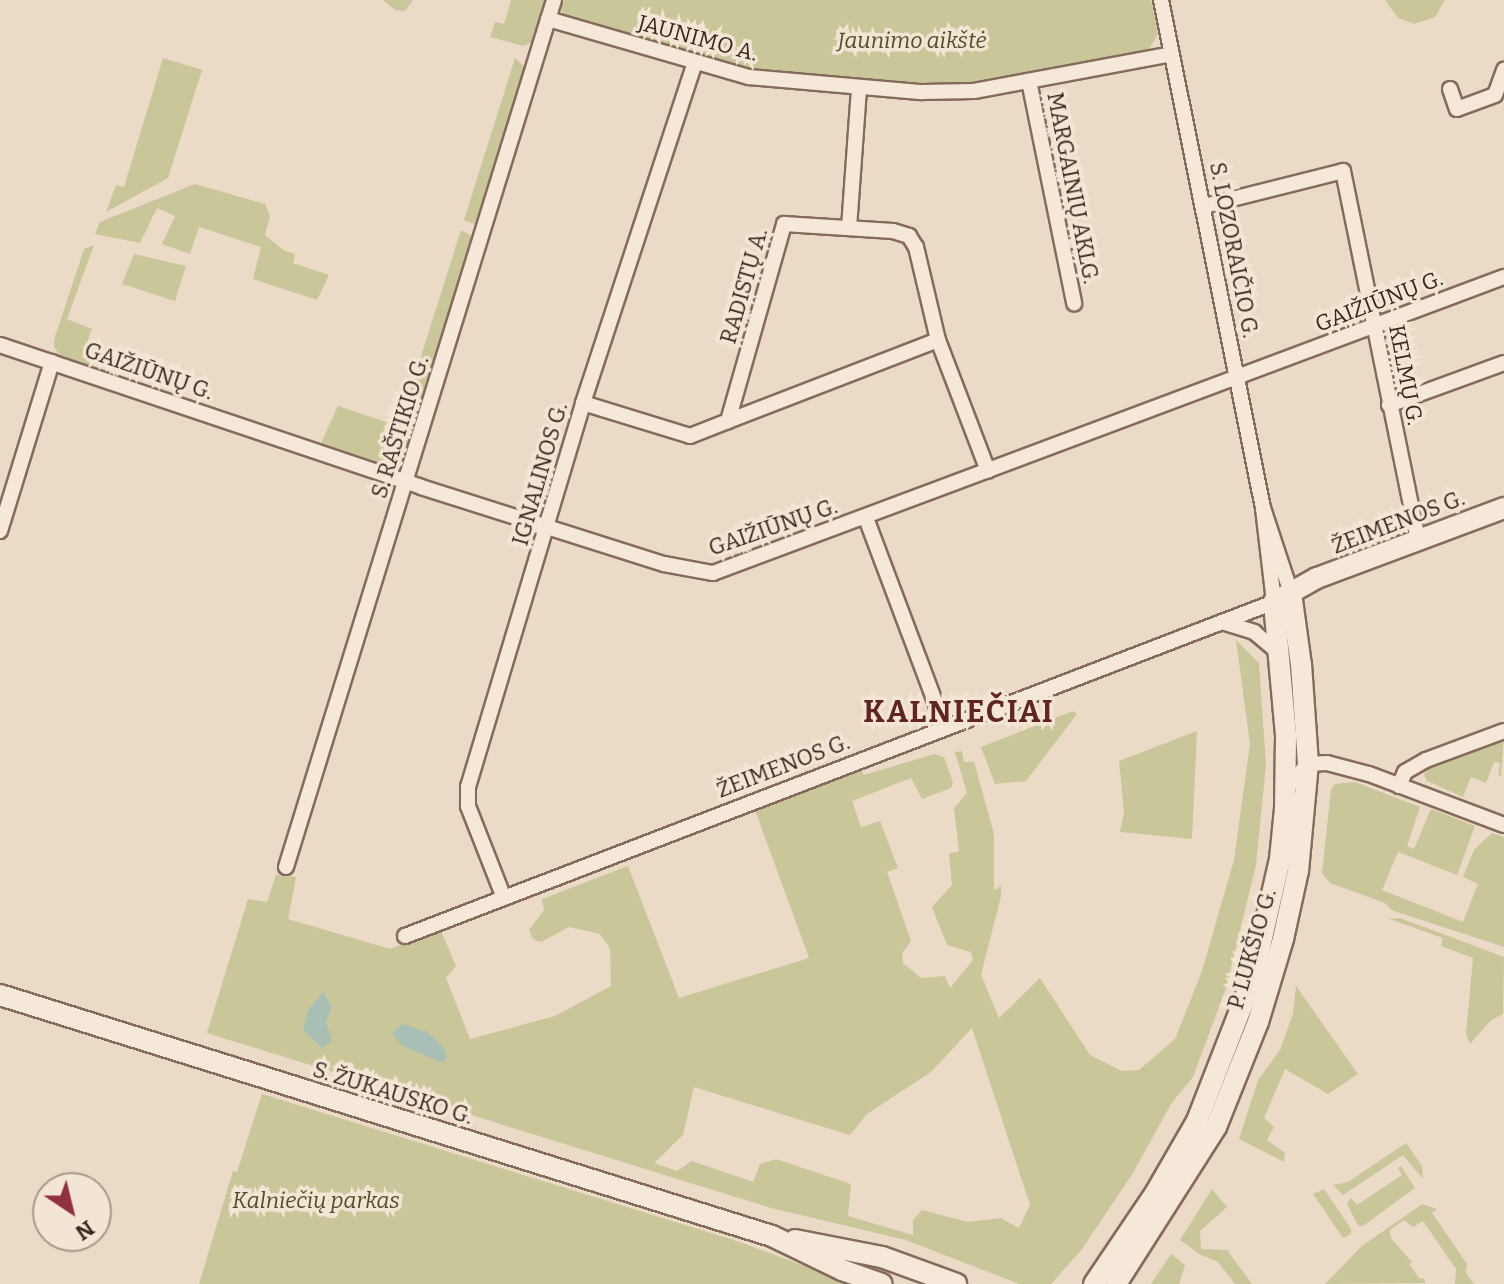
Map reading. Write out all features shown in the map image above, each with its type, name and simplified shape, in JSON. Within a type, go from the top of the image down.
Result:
[{"type":"main road","name":"ŽEIMENOS G.","points":[[1282,598],[1317,578],[1504,508]]},
{"type":"main road","name":"P. LUKŠIO G.","points":[[1094,1284],[1175,1161],[1197,1121],[1235,1031],[1269,918],[1280,859],[1285,790],[1286,735],[1279,653],[1282,598]]},
{"type":"main road","name":"P. LUKŠIO G.","points":[[1116,1284],[1205,1147],[1258,1022],[1291,905],[1308,764],[1301,665],[1282,598]]},
{"type":"main road","name":"S. ŽUKAUSKO G.","points":[[0,995],[772,1236],[846,1248],[956,1284]]},
{"type":"main road","name":"S. ŽUKAUSKO G.","points":[[772,1236],[842,1270],[882,1284]]},
{"type":"street","name":"S. RAŠTIKIO G.","points":[[286,867],[554,0]]},
{"type":"street","name":"S. LOZORAIČIO G.","points":[[1161,0],[1282,598]]},
{"type":"street","name":"JAUNIMO A.","points":[[548,19],[749,77],[859,88],[974,91],[1172,54]]},
{"type":"street","name":"IGNALINOS G.","points":[[504,898],[468,806],[468,787],[583,403],[695,62]]},
{"type":"street","points":[[1450,89],[1457,109],[1495,95],[1504,70]]},
{"type":"street","name":"MARGAINIŲ AKLG.","points":[[1029,81],[1074,303]]},
{"type":"street","points":[[849,228],[859,88]]},
{"type":"street","name":"KELMŲ G.","points":[[1204,206],[1343,171],[1418,540]]},
{"type":"street","name":"RADISTŲ A.","points":[[728,421],[784,224],[901,232],[914,241],[938,340],[988,471]]},
{"type":"street","name":"GAIŽIŪNŲ G.","points":[[0,345],[664,564],[713,573],[1504,277]]},
{"type":"street","points":[[583,403],[690,436],[938,340]]},
{"type":"street","points":[[0,531],[52,362]]},
{"type":"street","points":[[1389,405],[1504,363]]},
{"type":"street","points":[[866,518],[945,728]]},
{"type":"street","name":"ŽEIMENOS G.","points":[[405,936],[1282,598]]},
{"type":"street","points":[[1222,622],[1254,632],[1279,653]]},
{"type":"street","points":[[1399,786],[1405,772],[1426,760],[1504,731]]},
{"type":"street","points":[[1286,735],[1308,764]]},
{"type":"street","points":[[1308,764],[1335,765],[1504,825]]},
{"type":"street","points":[[1285,790],[1308,764]]},
{"type":"green space","points":[[383,0],[413,0],[405,11],[395,10]]},
{"type":"green space","points":[[511,0],[547,0],[535,40],[524,46],[490,37],[495,22],[504,24]]},
{"type":"green space","name":"Jaunimo aikštė","points":[[564,0],[1151,0],[1158,34],[1148,51],[972,83],[927,85],[752,70],[720,64],[564,17],[561,9]]},
{"type":"green space","points":[[1385,0],[1445,0],[1435,17],[1414,24],[1398,18]]},
{"type":"green space","points":[[163,58],[202,70],[168,178],[106,212],[116,185],[124,187]]},
{"type":"green space","points":[[515,58],[526,68],[480,220],[475,224],[464,220]]},
{"type":"green space","points":[[195,184],[265,204],[270,216],[265,235],[283,250],[295,254],[293,263],[329,275],[317,300],[253,279],[261,247],[199,227],[190,254],[162,244],[175,216],[157,208],[140,243],[95,234],[100,222]]},
{"type":"green space","points":[[461,230],[474,241],[406,460],[395,468],[321,443],[338,406],[399,426]]},
{"type":"green space","points":[[94,245],[67,319],[92,329],[82,357],[95,362],[93,367],[62,358],[54,347],[54,340],[84,249]]},
{"type":"green space","points":[[134,254],[186,266],[175,301],[122,284]]},
{"type":"green space","points":[[1236,640],[1259,663],[1266,765],[1256,865],[1226,988],[1193,1077],[1171,1104],[1133,1173],[1082,1249],[1051,1284],[1019,1284],[906,1240],[771,1208],[207,1033],[248,899],[267,902],[276,875],[296,877],[288,919],[390,949],[441,931],[456,966],[446,978],[470,1039],[555,1016],[611,986],[610,949],[600,934],[569,927],[541,942],[533,939],[529,930],[544,910],[542,899],[628,866],[679,998],[809,958],[755,810],[861,770],[864,775],[934,754],[944,757],[953,783],[951,788],[922,799],[911,778],[852,801],[861,827],[880,821],[898,868],[887,872],[911,941],[902,954],[903,963],[921,978],[945,976],[950,988],[973,960],[971,952],[947,945],[932,907],[952,885],[949,854],[959,851],[954,808],[967,793],[955,752],[962,751],[964,762],[974,762],[994,834],[994,890],[1001,886],[1001,896],[981,975],[999,1018],[1040,978],[1090,1055],[1122,1071],[1139,1070],[1175,1039],[1202,971],[1234,860],[1250,744]],"holes":[[[972,1028],[1030,1205],[1019,1228],[1001,1218],[968,1222],[922,1210],[913,1220],[913,1235],[848,1216],[851,1184],[776,1159],[760,1164],[753,1182],[692,1161],[677,1171],[654,1163],[683,1135],[694,1087],[850,1135],[867,1114],[931,1072]]]},
{"type":"green space","points":[[1073,711],[1077,714],[1026,781],[995,784],[981,747]]},
{"type":"green space","points":[[1197,731],[1192,839],[1120,832],[1124,812],[1119,761]]},
{"type":"green space","points":[[1504,736],[1501,776],[1498,775],[1500,763],[1494,762],[1486,783],[1471,777],[1463,797],[1427,781],[1424,775],[1431,764]]},
{"type":"green space","points":[[1355,782],[1420,807],[1407,846],[1414,849],[1431,809],[1475,826],[1457,875],[1398,852],[1382,890],[1463,922],[1478,884],[1463,877],[1474,850],[1492,833],[1504,837],[1504,947],[1391,910],[1385,903],[1330,883],[1322,873],[1331,790],[1335,784]]},
{"type":"green space","points":[[1400,918],[1504,957],[1503,1014],[1491,1020],[1470,1044],[1466,1034],[1473,958],[1441,946],[1443,938],[1389,919]]},
{"type":"green space","points":[[1296,986],[1358,1074],[1328,1094],[1285,1069],[1264,1118],[1274,1127],[1267,1140],[1285,1153],[1284,1162],[1239,1139],[1258,1080],[1280,1050],[1293,1014]]},
{"type":"green space","name":"Kalniečių parkas","points":[[262,1094],[737,1241],[853,1284],[199,1284],[233,1171],[237,1172]]},
{"type":"green space","points":[[1406,1143],[1422,1166],[1423,1179],[1403,1155],[1343,1195],[1333,1185],[1348,1182]]},
{"type":"green space","points":[[1401,1166],[1415,1188],[1363,1226],[1358,1225],[1347,1204],[1351,1198],[1357,1205],[1402,1175],[1398,1168]]},
{"type":"green space","points":[[1212,1189],[1227,1207],[1200,1231],[1201,1249],[1227,1250],[1252,1284],[1235,1284],[1218,1262],[1201,1255],[1180,1240]]},
{"type":"green space","points":[[1324,1189],[1351,1229],[1351,1234],[1343,1238],[1313,1194]]},
{"type":"green space","points":[[1422,1204],[1437,1209],[1432,1213],[1467,1264],[1466,1273],[1474,1284],[1455,1284],[1456,1269],[1423,1221],[1413,1227],[1404,1220],[1390,1230],[1391,1238],[1426,1283],[1325,1284],[1362,1246]]},
{"type":"green space","points":[[1171,1254],[1185,1265],[1179,1284],[1151,1284]]},
{"type":"shaded area","points":[[323,992],[332,1007],[326,1021],[332,1041],[322,1048],[303,1030],[309,1009]]},
{"type":"shaded area","points":[[403,1024],[427,1032],[443,1047],[447,1056],[445,1061],[440,1062],[401,1045],[392,1033]]},
{"type":"district","name":"KALNIEČIAI","points":[[959,712]]}]
